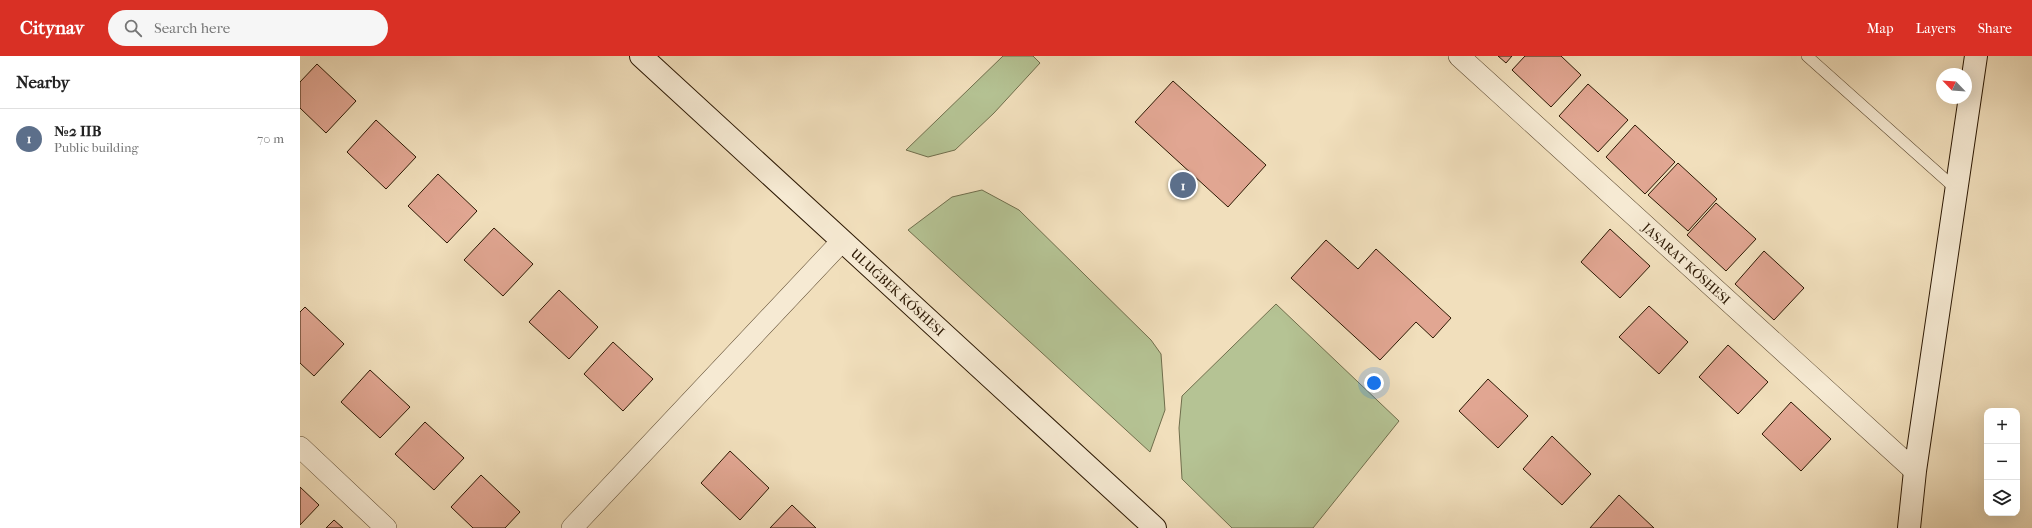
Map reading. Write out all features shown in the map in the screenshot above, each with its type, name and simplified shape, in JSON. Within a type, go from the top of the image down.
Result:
[{"type":"street","name":"ULUǴBEK KÓSHESI","points":[[641,56],[1155,528]]},
{"type":"street","name":"JASARAT KÓSHESI","points":[[1459,56],[1915,471]]},
{"type":"street","points":[[1909,528],[1915,471],[1976,56]]},
{"type":"street","points":[[572,528],[842,241]]},
{"type":"street","points":[[300,447],[386,528]]},
{"type":"lane","points":[[1807,56],[1956,189]]},
{"type":"green space","points":[[1003,56],[1033,56],[1040,63],[994,113],[955,150],[928,157],[906,150]]},
{"type":"green space","points":[[982,190],[1019,210],[1151,340],[1161,354],[1165,410],[1150,452],[908,230],[952,197]]},
{"type":"green space","points":[[1276,304],[1399,421],[1313,528],[1232,528],[1182,479],[1179,428],[1182,396]]},
{"type":"building","points":[[1498,56],[1512,56],[1506,63]]},
{"type":"building","points":[[1525,56],[1561,56],[1581,75],[1551,107],[1512,70]]},
{"type":"building","points":[[317,64],[356,101],[326,133],[300,108],[300,82]]},
{"type":"building","points":[[1173,81],[1266,165],[1228,207],[1135,122]]},
{"type":"building","points":[[1588,84],[1628,120],[1598,152],[1559,116]]},
{"type":"building","points":[[376,120],[416,157],[386,189],[347,152]]},
{"type":"building","points":[[1635,125],[1675,162],[1645,194],[1606,157]]},
{"type":"building","points":[[1678,163],[1717,199],[1688,231],[1648,195]]},
{"type":"building","points":[[438,174],[477,211],[447,243],[408,206]]},
{"type":"building","points":[[1716,203],[1756,239],[1726,271],[1687,235]]},
{"type":"building","points":[[494,228],[533,264],[503,296],[464,260]]},
{"type":"building","points":[[1610,229],[1650,266],[1620,298],[1581,262]]},
{"type":"building","points":[[1326,240],[1358,269],[1376,249],[1451,318],[1433,338],[1416,322],[1380,360],[1291,278]]},
{"type":"building","points":[[1764,251],[1804,288],[1774,320],[1735,284]]},
{"type":"building","points":[[559,290],[598,327],[569,359],[529,322]]},
{"type":"building","points":[[1649,306],[1688,342],[1659,374],[1619,337]]},
{"type":"building","points":[[305,307],[344,344],[314,376],[300,363],[300,312]]},
{"type":"building","points":[[613,342],[653,379],[623,411],[584,374]]},
{"type":"building","points":[[1728,345],[1768,382],[1738,414],[1699,377]]},
{"type":"building","points":[[370,370],[410,407],[380,438],[341,402]]},
{"type":"building","points":[[1488,379],[1528,416],[1498,448],[1459,411]]},
{"type":"building","points":[[1791,402],[1831,439],[1801,471],[1762,434]]},
{"type":"building","points":[[425,422],[464,458],[434,490],[395,454]]},
{"type":"building","points":[[1552,436],[1591,474],[1562,505],[1523,469]]},
{"type":"building","points":[[730,451],[769,488],[740,520],[701,483]]},
{"type":"building","points":[[481,475],[520,512],[505,528],[473,528],[451,507]]},
{"type":"building","points":[[300,487],[319,505],[300,525]]},
{"type":"building","points":[[1619,495],[1654,528],[1590,528]]},
{"type":"building","points":[[792,505],[816,528],[770,528]]},
{"type":"building","points":[[334,520],[343,528],[326,528]]},
{"type":"place","name":"№2 IIB","points":[[1183,185]]}]
